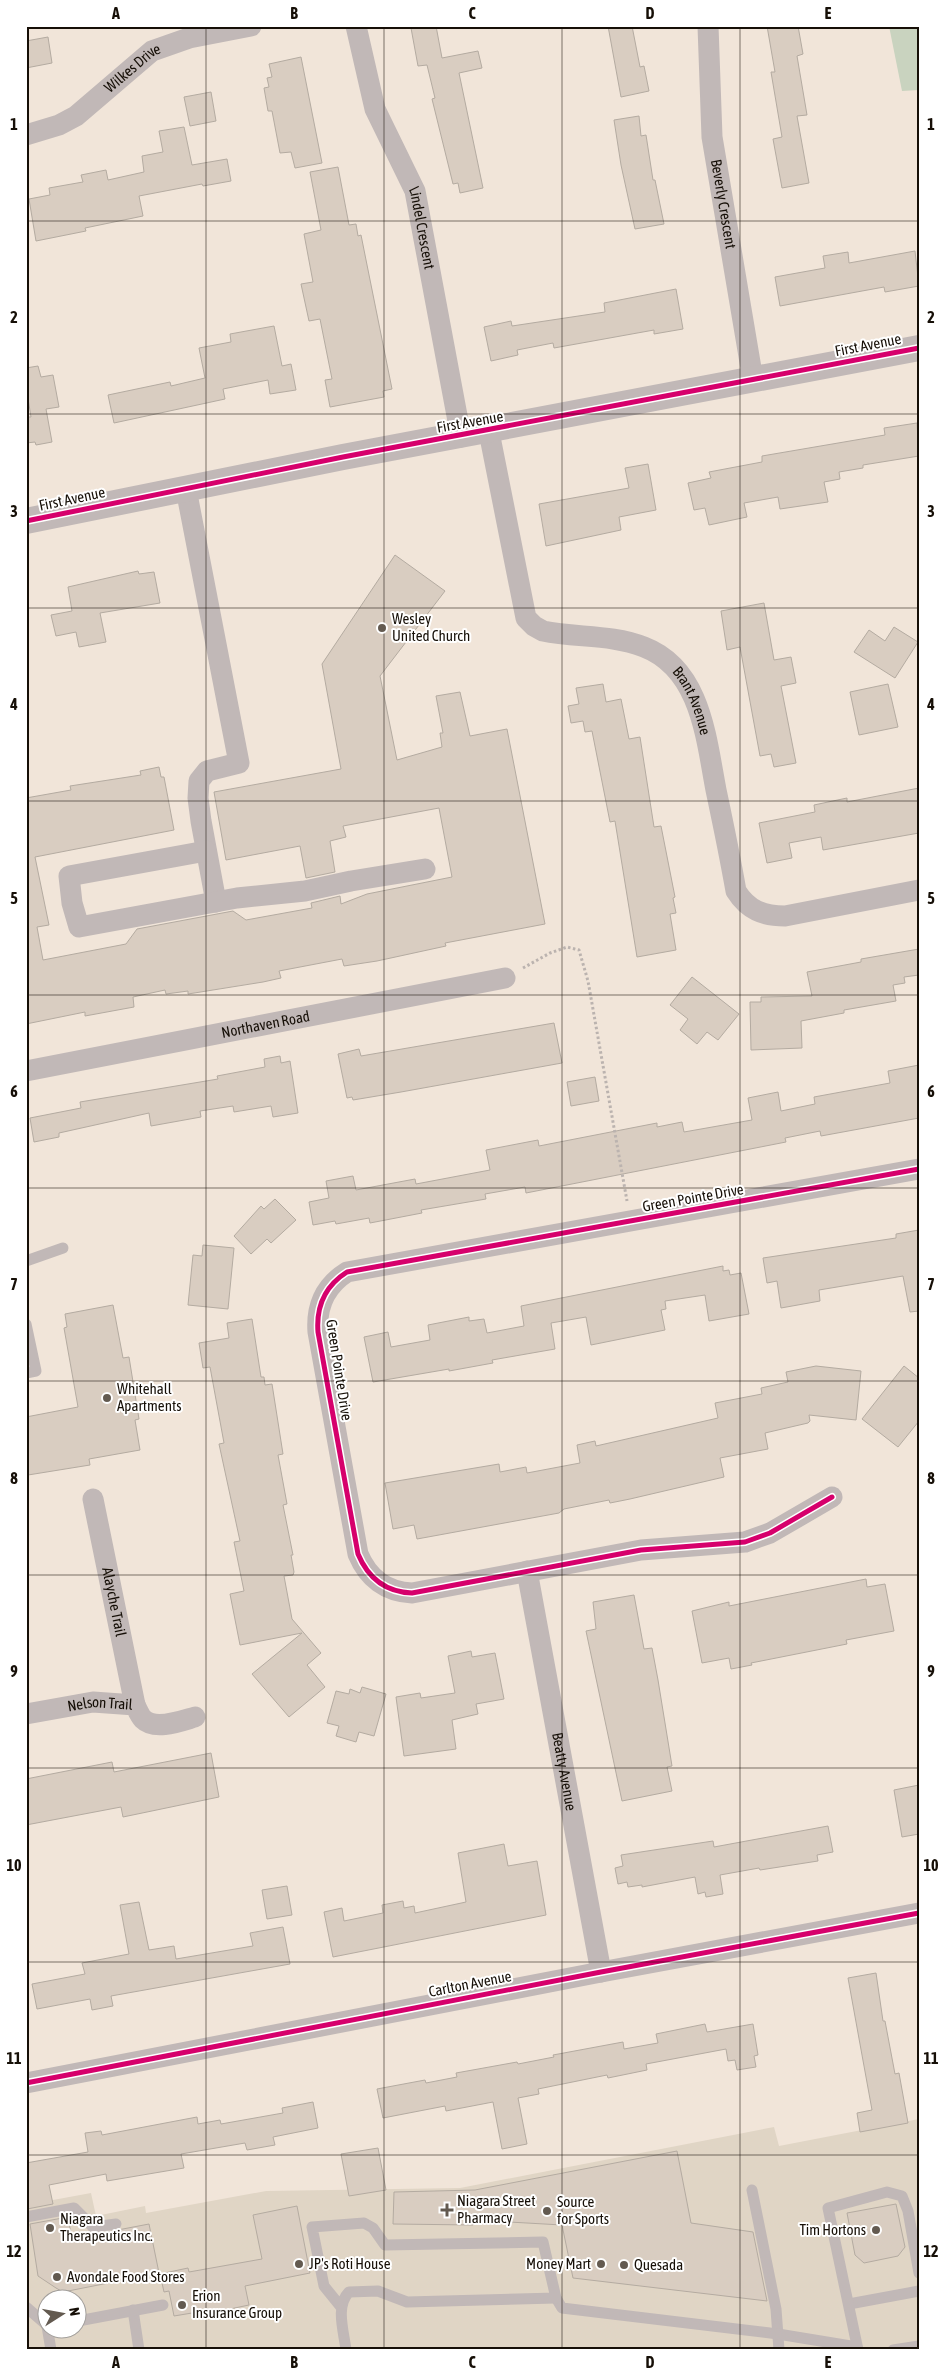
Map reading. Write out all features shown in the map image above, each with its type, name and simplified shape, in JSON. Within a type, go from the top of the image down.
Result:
[{"type":"street","name":"Wilkes Drive","points":[[26,135],[59,125],[76,116],[152,51],[189,38],[251,26]]},
{"type":"street","name":"Lindel Crescent","points":[[356,26],[375,109],[415,191],[461,437]]},
{"type":"street","name":"Beverly Crescent","points":[[708,26],[712,137],[753,380]]},
{"type":"street","name":"First Avenue","points":[[26,521],[919,348]]},
{"type":"street","name":"Brant Avenue","points":[[489,432],[526,618],[534,626],[543,630],[613,637],[646,647],[662,656],[686,682],[701,713],[736,891],[747,906],[764,914],[785,916],[919,890]]},
{"type":"street","points":[[186,489],[239,762],[207,771],[199,781],[198,798],[216,902]]},
{"type":"street","points":[[206,851],[69,876],[72,903],[79,928],[216,902],[305,891],[351,881],[425,869]]},
{"type":"street","name":"Northaven Road","points":[[26,1071],[505,978]]},
{"type":"street","name":"Green Pointe Drive","points":[[832,1497],[770,1533],[745,1542],[641,1550],[412,1592],[390,1590],[381,1585],[367,1571],[358,1554],[318,1332],[320,1306],[327,1290],[347,1272],[919,1168]]},
{"type":"street","name":"Alayche Trail","points":[[93,1499],[135,1704]]},
{"type":"street","name":"Beatty Avenue","points":[[527,1571],[601,1972]]},
{"type":"street","name":"Nelson Trail","points":[[26,1714],[93,1702],[135,1704],[143,1719],[150,1723],[166,1724],[195,1717]]},
{"type":"street","name":"Carlton Avenue","points":[[26,2083],[601,1972],[919,1913]]},
{"type":"lane","points":[[26,1261],[63,1248]]},
{"type":"lane","points":[[26,1324],[36,1371],[26,1373]]},
{"type":"lane","points":[[752,2190],[776,2309],[779,2350]]},
{"type":"lane","points":[[341,2307],[324,2286],[312,2226],[364,2223],[373,2228],[385,2245],[543,2242],[556,2298],[562,2308],[778,2334],[857,2349],[828,2208],[887,2192],[902,2196],[913,2210],[919,2273]]},
{"type":"lane","points":[[26,2217],[74,2208],[93,2227],[116,2224]]},
{"type":"lane","points":[[346,2350],[341,2307],[344,2298],[349,2292],[378,2291],[407,2302],[556,2298]]},
{"type":"lane","points":[[848,2299],[919,2291]]},
{"type":"lane","points":[[88,2319],[163,2305]]},
{"type":"lane","points":[[26,2307],[38,2318]]},
{"type":"lane","points":[[132,2310],[139,2350]]},
{"type":"lane","points":[[893,2350],[919,2346]]},
{"type":"path","points":[[505,978],[550,953],[567,947],[579,950],[588,981],[630,1222]]},
{"type":"shaded area","points":[[919,2119],[919,2350],[26,2350],[26,2205],[91,2193],[96,2216],[145,2206],[146,2213],[266,2191],[460,2188],[774,2127],[779,2146]]},
{"type":"green space","points":[[889,26],[919,26],[919,90],[902,91]]},
{"type":"building","points":[[436,26],[442,58],[478,51],[482,68],[459,73],[483,188],[460,193],[458,183],[453,184],[432,99],[435,98],[427,65],[418,66],[411,28]]},
{"type":"building","points":[[608,26],[632,26],[640,67],[644,66],[649,91],[621,97]]},
{"type":"building","points":[[767,26],[798,26],[803,54],[797,56],[807,115],[797,116],[809,183],[782,188],[773,139],[782,137],[771,72],[775,72]]},
{"type":"building","points":[[48,37],[52,63],[26,68],[26,41]]},
{"type":"building","points":[[301,57],[322,163],[295,168],[291,152],[280,153],[272,111],[268,111],[264,88],[269,87],[267,78],[272,77],[269,64]]},
{"type":"building","points":[[211,92],[216,121],[190,126],[184,97]]},
{"type":"building","points":[[639,116],[641,136],[646,135],[653,180],[655,180],[664,224],[635,229],[621,165],[614,120]]},
{"type":"building","points":[[184,127],[192,165],[227,159],[231,181],[203,186],[202,184],[139,196],[143,216],[85,228],[86,231],[36,241],[29,199],[50,195],[49,188],[83,182],[81,175],[106,170],[108,180],[144,172],[142,156],[163,152],[159,131]]},
{"type":"building","points":[[338,167],[349,225],[356,224],[358,236],[361,235],[392,389],[383,391],[384,397],[330,407],[325,380],[332,379],[320,319],[309,321],[301,284],[313,282],[304,234],[321,230],[310,172]]},
{"type":"building","points":[[915,251],[919,286],[885,292],[884,287],[780,306],[775,277],[825,268],[823,256],[848,252],[849,263]]},
{"type":"building","points":[[676,289],[683,329],[654,334],[654,330],[554,348],[553,343],[517,350],[518,355],[491,361],[484,327],[511,321],[512,326],[605,312],[604,303]]},
{"type":"building","points":[[274,326],[282,366],[291,364],[296,390],[270,394],[268,380],[223,389],[225,399],[114,423],[108,395],[170,382],[171,386],[205,378],[199,348],[231,342],[230,334]]},
{"type":"building","points":[[38,366],[41,377],[53,375],[59,407],[46,409],[52,442],[36,445],[35,442],[26,443],[26,417],[31,417],[26,386],[26,368]]},
{"type":"building","points":[[917,423],[919,456],[863,465],[863,468],[839,472],[840,479],[824,482],[828,502],[780,509],[778,497],[744,503],[747,517],[709,525],[705,508],[694,510],[688,483],[711,478],[709,472],[762,462],[762,456],[885,435],[884,428]]},
{"type":"building","points":[[648,464],[656,510],[619,517],[621,530],[546,546],[539,504],[629,488],[625,468]]},
{"type":"building","points":[[395,555],[445,591],[380,676],[397,760],[442,747],[440,733],[443,733],[436,696],[460,692],[470,736],[507,729],[545,924],[445,943],[446,946],[377,961],[344,966],[342,959],[279,971],[281,978],[263,982],[188,994],[188,991],[166,994],[165,990],[133,997],[134,1007],[85,1016],[85,1012],[26,1024],[26,798],[71,790],[70,786],[141,775],[140,771],[159,767],[161,777],[164,777],[174,830],[35,857],[49,925],[37,927],[43,960],[126,944],[137,929],[233,911],[246,920],[312,908],[311,903],[340,896],[341,904],[367,894],[452,877],[439,808],[343,826],[346,837],[330,841],[335,872],[306,878],[300,846],[226,860],[214,792],[341,769],[322,664]]},
{"type":"building","points":[[138,571],[139,574],[154,572],[160,603],[100,613],[106,642],[79,647],[76,632],[56,636],[51,615],[72,611],[68,587]]},
{"type":"building","points":[[764,603],[774,660],[791,657],[796,683],[781,686],[796,763],[774,767],[771,754],[760,756],[740,647],[727,650],[721,611]]},
{"type":"building","points":[[894,627],[918,642],[895,678],[854,652],[869,630],[885,641]]},
{"type":"building","points":[[603,684],[606,702],[621,699],[629,739],[640,737],[654,827],[661,826],[675,897],[673,898],[676,913],[670,914],[676,950],[637,957],[615,821],[610,822],[592,731],[585,732],[583,721],[571,723],[568,706],[579,704],[576,688]]},
{"type":"building","points":[[888,684],[898,727],[859,735],[850,692]]},
{"type":"building","points":[[919,788],[919,833],[823,850],[821,837],[789,843],[792,858],[767,863],[759,823],[815,812],[814,805],[847,798],[847,802]]},
{"type":"building","points":[[919,949],[919,975],[904,977],[905,983],[893,985],[896,1001],[844,1010],[844,1013],[801,1021],[802,1048],[751,1050],[750,1002],[761,1002],[761,997],[812,996],[807,972],[861,962],[861,959]]},
{"type":"building","points":[[692,977],[739,1014],[718,1040],[707,1032],[697,1044],[680,1030],[688,1019],[670,1005]]},
{"type":"building","points":[[554,1023],[562,1063],[353,1100],[352,1097],[347,1098],[338,1054],[359,1049],[361,1056]]},
{"type":"building","points":[[280,1056],[281,1063],[290,1061],[298,1113],[273,1117],[271,1106],[234,1112],[233,1106],[200,1111],[201,1117],[151,1126],[149,1113],[59,1133],[59,1137],[34,1142],[30,1118],[81,1108],[80,1102],[218,1079],[217,1076],[265,1067],[264,1059]]},
{"type":"building","points":[[919,1065],[919,1118],[821,1136],[820,1131],[785,1138],[786,1142],[526,1193],[525,1187],[485,1194],[486,1199],[421,1210],[422,1213],[370,1223],[369,1218],[336,1224],[335,1221],[313,1225],[309,1202],[329,1198],[326,1181],[353,1176],[356,1190],[415,1179],[416,1184],[490,1170],[486,1150],[538,1140],[539,1146],[657,1123],[657,1127],[682,1122],[684,1132],[752,1120],[748,1098],[778,1092],[781,1111],[815,1104],[814,1097],[890,1083],[888,1071]]},
{"type":"building","points":[[595,1077],[599,1101],[571,1106],[567,1082]]},
{"type":"building","points":[[275,1199],[296,1220],[271,1243],[267,1239],[251,1254],[234,1236],[261,1206],[264,1209]]},
{"type":"building","points":[[919,1230],[919,1311],[910,1312],[903,1276],[819,1290],[820,1301],[781,1308],[777,1281],[767,1283],[763,1258],[896,1238],[896,1234]]},
{"type":"building","points":[[203,1245],[234,1248],[228,1309],[188,1305],[193,1255],[202,1256]]},
{"type":"building","points":[[723,1266],[723,1271],[729,1270],[730,1275],[741,1273],[749,1314],[709,1321],[705,1295],[665,1301],[666,1309],[661,1310],[665,1330],[591,1345],[586,1317],[551,1323],[555,1349],[492,1360],[493,1363],[449,1371],[449,1369],[373,1382],[364,1337],[388,1332],[391,1347],[430,1340],[428,1325],[469,1317],[469,1321],[484,1319],[487,1333],[524,1326],[521,1306]]},
{"type":"building","name":"Whitehall Apartments","points":[[113,1305],[123,1358],[129,1357],[139,1419],[135,1420],[140,1450],[89,1459],[90,1465],[28,1475],[26,1417],[78,1407],[64,1328],[67,1327],[65,1314]]},
{"type":"building","points":[[252,1319],[261,1377],[264,1377],[265,1385],[272,1384],[283,1454],[278,1455],[287,1504],[283,1505],[293,1555],[291,1555],[294,1572],[293,1575],[284,1576],[292,1619],[321,1653],[307,1665],[325,1687],[289,1717],[252,1674],[302,1633],[240,1645],[230,1594],[244,1591],[234,1542],[240,1541],[219,1444],[224,1443],[210,1367],[203,1368],[199,1343],[229,1338],[227,1323]]},
{"type":"building","points":[[816,1366],[861,1371],[856,1420],[809,1415],[810,1421],[808,1423],[765,1433],[768,1449],[720,1458],[724,1477],[630,1499],[610,1503],[609,1500],[564,1509],[559,1513],[417,1539],[414,1525],[393,1529],[385,1483],[499,1464],[500,1472],[526,1467],[527,1473],[580,1463],[577,1445],[595,1441],[596,1446],[718,1418],[715,1403],[762,1394],[761,1388],[788,1382],[786,1372]]},
{"type":"building","points":[[904,1366],[919,1378],[919,1421],[898,1447],[862,1419]]},
{"type":"building","points":[[866,1579],[867,1587],[885,1584],[894,1631],[846,1640],[847,1644],[751,1663],[752,1665],[731,1669],[729,1658],[702,1663],[692,1611],[729,1602],[729,1606]]},
{"type":"building","points":[[634,1595],[644,1649],[652,1648],[672,1766],[667,1767],[672,1791],[622,1801],[586,1631],[596,1629],[593,1602]]},
{"type":"building","points":[[471,1651],[472,1657],[495,1653],[504,1699],[476,1704],[478,1714],[452,1720],[456,1749],[404,1756],[396,1697],[420,1693],[421,1698],[455,1693],[448,1656]]},
{"type":"building","points":[[362,1687],[386,1694],[374,1736],[359,1732],[356,1742],[336,1736],[339,1726],[327,1723],[336,1691],[349,1694],[350,1689],[360,1693]]},
{"type":"building","points":[[211,1753],[219,1797],[123,1817],[121,1807],[26,1825],[26,1779],[112,1762],[114,1772]]},
{"type":"building","points":[[919,1785],[919,1834],[902,1837],[894,1790]]},
{"type":"building","points":[[828,1826],[833,1852],[817,1855],[818,1861],[720,1875],[723,1894],[706,1897],[705,1892],[698,1894],[695,1877],[642,1887],[642,1885],[628,1887],[627,1882],[618,1884],[615,1868],[623,1866],[621,1855],[713,1841],[714,1847]]},
{"type":"building","points":[[504,1844],[508,1866],[537,1861],[546,1915],[333,1957],[324,1912],[342,1908],[344,1921],[383,1913],[382,1905],[403,1901],[404,1908],[414,1906],[415,1913],[466,1902],[458,1853]]},
{"type":"building","points":[[287,1886],[292,1915],[267,1919],[262,1890]]},
{"type":"building","points":[[139,1902],[149,1950],[174,1946],[176,1959],[253,1946],[250,1933],[283,1927],[290,1964],[111,1996],[113,2006],[92,2010],[90,1999],[37,2009],[32,1984],[85,1974],[82,1963],[129,1954],[120,1905]]},
{"type":"building","points":[[876,1973],[883,2021],[885,2021],[895,2074],[899,2073],[908,2123],[860,2132],[857,2113],[872,2110],[848,1978]]},
{"type":"building","points":[[705,2024],[707,2032],[753,2024],[758,2055],[754,2056],[756,2067],[737,2070],[735,2060],[728,2061],[726,2049],[646,2064],[647,2070],[608,2078],[607,2075],[538,2089],[539,2094],[518,2098],[527,2144],[502,2149],[493,2102],[446,2111],[445,2106],[383,2118],[377,2089],[425,2080],[426,2083],[457,2077],[456,2073],[517,2062],[518,2064],[554,2057],[553,2055],[623,2042],[624,2049],[658,2043],[656,2034]]},
{"type":"building","points":[[313,2102],[318,2128],[273,2137],[275,2145],[247,2150],[245,2143],[181,2154],[184,2168],[107,2181],[106,2174],[49,2185],[53,2204],[27,2209],[26,2163],[88,2152],[85,2133],[101,2131],[102,2135],[197,2117],[198,2124],[220,2120],[221,2124],[283,2113],[282,2108]]},
{"type":"building","points":[[378,2148],[386,2190],[349,2196],[341,2154]]},
{"type":"building","points":[[677,2151],[691,2223],[753,2232],[767,2301],[573,2278],[562,2225],[474,2220],[473,2225],[393,2224],[394,2192],[475,2190]]},
{"type":"building","name":"Tim Hortons","points":[[896,2204],[905,2247],[898,2256],[864,2263],[855,2255],[847,2213]]},
{"type":"building","points":[[297,2206],[310,2273],[245,2286],[249,2305],[192,2317],[192,2313],[174,2316],[169,2291],[164,2292],[160,2274],[188,2268],[189,2272],[262,2259],[253,2215]]},
{"type":"building","points":[[68,2217],[71,2234],[80,2232],[81,2237],[149,2224],[159,2273],[83,2288],[56,2288],[38,2276],[30,2224]]},
{"type":"cycle path","points":[[26,521],[343,457],[919,348]]},
{"type":"cycle path","points":[[832,1497],[770,1533],[745,1542],[641,1550],[412,1593],[394,1590],[386,1587],[373,1577],[362,1563],[358,1554],[318,1332],[320,1305],[328,1290],[347,1272],[919,1169]]},
{"type":"cycle path","points":[[26,2083],[601,1972],[919,1913]]},
{"type":"place","name":"Wesley United Church","points":[[382,628]]},
{"type":"place","name":"Whitehall Apartments","points":[[107,1398]]},
{"type":"place","name":"Niagara Street Pharmacy","points":[[447,2210]]},
{"type":"place","name":"Source for Sports","points":[[547,2211]]},
{"type":"place","name":"Niagara Therapeutics Inc.","points":[[50,2228]]},
{"type":"place","name":"Tim Hortons","points":[[876,2230]]},
{"type":"place","name":"JP's Roti House","points":[[299,2264]]},
{"type":"place","name":"Money Mart","points":[[601,2264]]},
{"type":"place","name":"Quesada","points":[[624,2265]]},
{"type":"place","name":"Avondale Food Stores","points":[[57,2277]]},
{"type":"place","name":"Erion Insurance Group","points":[[182,2305]]}]
